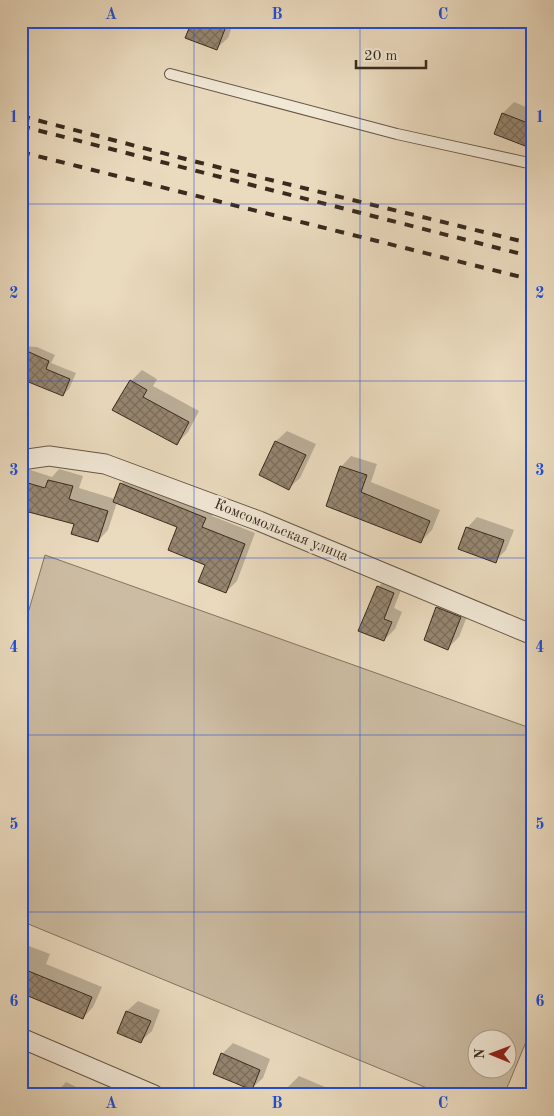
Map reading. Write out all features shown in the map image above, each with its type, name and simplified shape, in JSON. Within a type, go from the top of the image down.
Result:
[{"type":"street","name":"Комсомольская улица","points":[[21,460],[49,456],[105,464],[259,521],[533,635]]},
{"type":"street","points":[[21,1038],[154,1095]]},
{"type":"lane","points":[[170,74],[396,134],[533,164]]},
{"type":"shaded area","points":[[45,555],[533,729],[533,1025],[516,1066],[516,1028],[466,1028],[466,1078],[511,1078],[504,1095],[444,1095],[21,921],[21,637]]},
{"type":"building","points":[[192,21],[228,21],[217,50],[185,38]]},
{"type":"building","points":[[502,113],[533,125],[533,149],[494,134]]},
{"type":"building","points":[[29,352],[49,361],[46,369],[70,379],[63,396],[21,379],[21,371]]},
{"type":"building","points":[[130,380],[147,390],[143,397],[189,422],[177,445],[112,410]]},
{"type":"building","points":[[275,441],[306,455],[289,490],[259,475]]},
{"type":"building","points":[[340,466],[367,475],[361,492],[430,521],[421,543],[326,506]]},
{"type":"building","points":[[48,480],[73,486],[69,499],[108,511],[98,542],[71,534],[74,524],[21,510],[21,481],[45,488]]},
{"type":"building","points":[[120,483],[206,518],[202,527],[245,544],[226,593],[198,582],[205,565],[168,550],[177,527],[113,502]]},
{"type":"building","points":[[466,527],[504,540],[496,563],[458,549]]},
{"type":"building","points":[[377,586],[394,593],[384,619],[392,622],[384,641],[358,631]]},
{"type":"building","points":[[436,607],[461,617],[448,650],[424,640]]},
{"type":"building","points":[[21,968],[92,997],[83,1019],[21,993]]},
{"type":"building","points":[[126,1011],[151,1021],[141,1043],[117,1033]]},
{"type":"building","points":[[221,1053],[260,1070],[252,1090],[213,1074]]},
{"type":"railway","points":[[21,116],[197,162],[533,244]]},
{"type":"railway","points":[[21,126],[533,257]]},
{"type":"railway","points":[[21,152],[533,280]]}]
